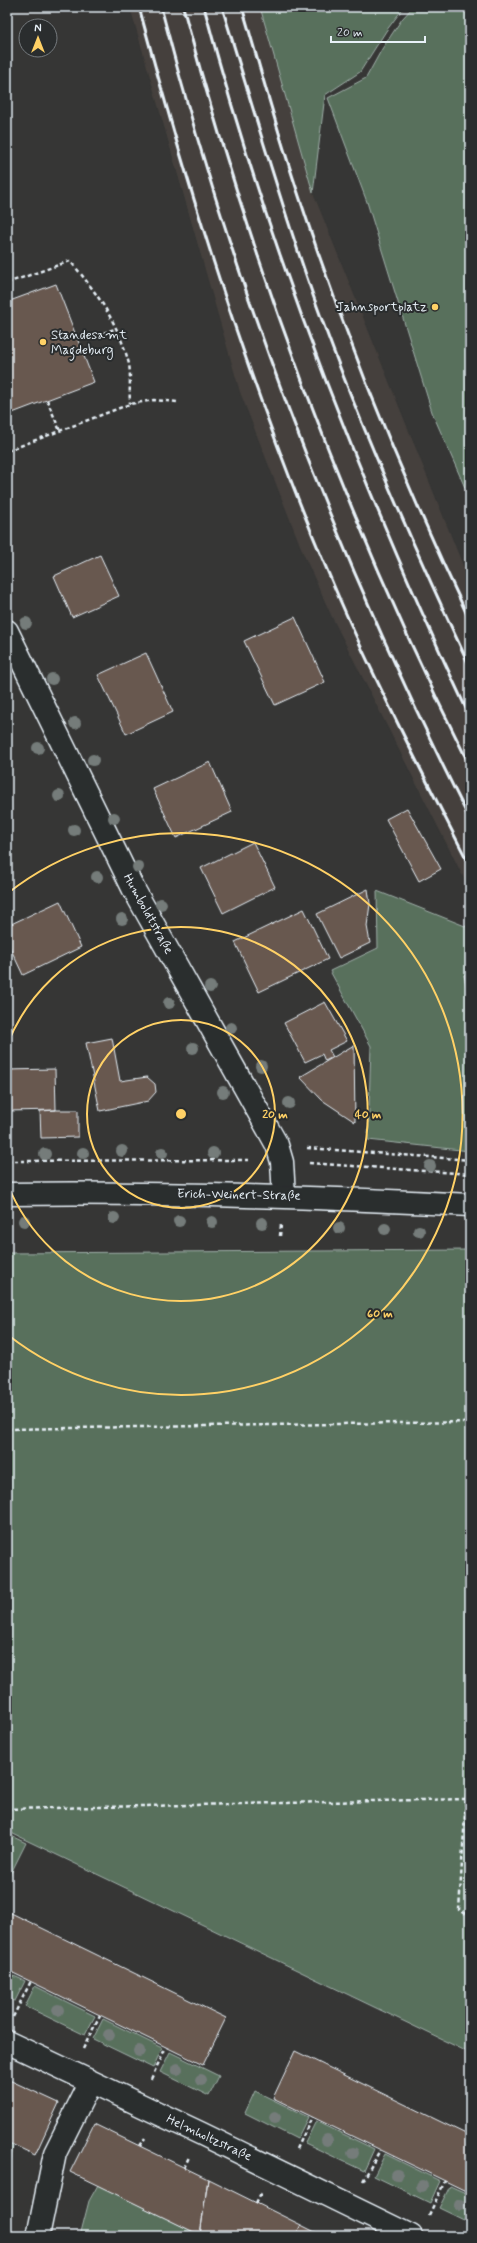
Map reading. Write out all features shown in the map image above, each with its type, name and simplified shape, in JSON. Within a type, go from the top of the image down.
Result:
[{"type":"street","name":"Humboldtstraße","points":[[7,631],[133,888],[277,1146],[282,1162],[284,1196]]},
{"type":"street","name":"Erich-Weinert-Straße","points":[[7,1194],[103,1192],[284,1196],[470,1205]]},
{"type":"street","name":"Helmholtzstraße","points":[[9,2032],[80,2078],[284,2174],[350,2207],[418,2229]]},
{"type":"street","points":[[38,2236],[55,2153],[80,2078]]},
{"type":"path","points":[[7,283],[70,261],[95,290],[117,328],[129,365],[130,404]]},
{"type":"path","points":[[90,338],[117,328]]},
{"type":"path","points":[[47,400],[60,430]]},
{"type":"path","points":[[7,451],[130,404],[154,400],[178,402]]},
{"type":"path","points":[[277,1146],[470,1160]]},
{"type":"path","points":[[7,1161],[228,1158]]},
{"type":"path","points":[[315,1164],[470,1174]]},
{"type":"path","points":[[7,1429],[470,1422]]},
{"type":"path","points":[[470,1774],[466,1799],[459,1910],[470,1916]]},
{"type":"path","points":[[7,1809],[466,1799]]},
{"type":"path","points":[[9,2032],[31,1981]]},
{"type":"path","points":[[80,2078],[100,2015]]},
{"type":"path","points":[[139,2106],[166,2047]]},
{"type":"path","points":[[284,2174],[312,2117]]},
{"type":"path","points":[[350,2207],[380,2150]]},
{"type":"path","points":[[418,2229],[445,2181]]},
{"type":"shaded area","points":[[130,7],[260,7],[313,193],[470,583],[470,890],[332,617],[304,555],[240,392]]},
{"type":"green space","points":[[260,7],[404,7],[386,31],[360,72],[325,95],[313,193]]},
{"type":"green space","name":"Jahnsportplatz","points":[[413,7],[470,7],[470,499],[432,412],[367,202],[328,98],[366,78],[382,49],[402,19]]},
{"type":"green space","points":[[377,891],[470,928],[470,1151],[368,1140],[371,1046],[330,971],[378,948]]},
{"type":"green space","points":[[470,1250],[470,2053],[7,1831],[7,1253]]},
{"type":"green space","points":[[7,1834],[26,1843],[7,1881]]},
{"type":"green space","points":[[7,1973],[25,1981],[15,2001],[7,1997]]},
{"type":"green space","points":[[35,1986],[95,2016],[85,2035],[25,2006]]},
{"type":"green space","points":[[103,2019],[162,2048],[153,2068],[93,2039]]},
{"type":"green space","points":[[170,2052],[219,2076],[209,2096],[160,2072]]},
{"type":"green space","points":[[255,2091],[308,2117],[297,2139],[245,2113]]},
{"type":"green space","points":[[316,2121],[374,2149],[364,2171],[305,2143]]},
{"type":"green space","points":[[7,2142],[13,2145],[7,2186]]},
{"type":"green space","points":[[385,2154],[440,2181],[430,2203],[374,2176]]},
{"type":"green space","points":[[98,2185],[202,2236],[80,2236],[89,2201]]},
{"type":"green space","points":[[450,2186],[470,2195],[470,2223],[439,2208]]},
{"type":"building","name":"Standesamt Magdeburg","points":[[56,284],[94,382],[7,415],[7,302]]},
{"type":"building","points":[[100,555],[119,596],[72,617],[54,576]]},
{"type":"building","points":[[295,617],[325,682],[275,705],[244,641]]},
{"type":"building","points":[[146,653],[173,712],[126,734],[98,675]]},
{"type":"building","points":[[210,762],[232,812],[176,838],[153,789]]},
{"type":"building","points":[[407,808],[441,869],[419,881],[386,819]]},
{"type":"building","points":[[253,842],[275,887],[223,913],[201,868]]},
{"type":"building","points":[[368,889],[370,904],[367,926],[370,943],[339,958],[317,914]]},
{"type":"building","points":[[60,901],[81,947],[23,975],[7,941],[7,926]]},
{"type":"building","points":[[304,909],[328,959],[259,992],[235,942]]},
{"type":"building","points":[[470,973],[470,988],[467,989],[464,975]]},
{"type":"building","points":[[325,1002],[347,1041],[329,1050],[333,1057],[325,1061],[322,1054],[305,1062],[284,1023]]},
{"type":"building","points":[[112,1038],[120,1081],[147,1077],[155,1084],[156,1092],[148,1101],[100,1111],[86,1043]]},
{"type":"building","points":[[354,1045],[355,1122],[322,1100],[300,1077]]},
{"type":"building","points":[[55,1069],[56,1110],[7,1111],[7,1070]]},
{"type":"building","points":[[78,1110],[78,1137],[41,1138],[40,1111]]},
{"type":"building","points":[[7,1911],[226,2018],[203,2065],[7,1970]]},
{"type":"building","points":[[295,2051],[470,2136],[470,2193],[273,2098]]},
{"type":"building","points":[[7,2079],[59,2103],[35,2155],[7,2142]]},
{"type":"building","points":[[94,2124],[208,2179],[200,2235],[70,2172]]},
{"type":"building","points":[[208,2179],[301,2225],[295,2236],[200,2235]]},
{"type":"building","points":[[301,2225],[323,2236],[295,2236]]},
{"type":"railway","points":[[139,7],[183,164],[207,242],[288,474],[365,656],[470,866]]},
{"type":"railway","points":[[161,7],[190,112],[222,217],[256,320],[293,422],[333,523],[376,623],[470,820]]},
{"type":"railway","points":[[183,7],[210,105],[240,202],[272,298],[307,394],[344,488],[384,582],[426,675],[470,766]]},
{"type":"railway","points":[[204,7],[258,189],[288,279],[321,368],[392,544],[470,717]]},
{"type":"railway","points":[[222,7],[266,153],[331,345],[368,438],[428,576],[470,667]]},
{"type":"railway","points":[[242,7],[289,164],[354,352],[421,515],[470,621]]},
{"type":"place","name":"Jahnsportplatz","points":[[435,307]]},
{"type":"place","name":"Standesamt Magdeburg","points":[[43,342]]}]
